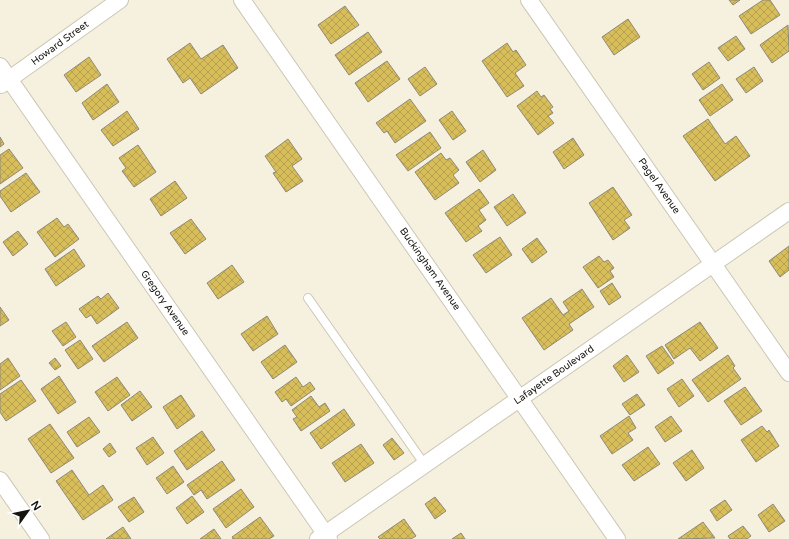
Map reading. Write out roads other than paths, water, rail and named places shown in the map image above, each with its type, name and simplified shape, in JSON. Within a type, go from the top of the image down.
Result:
[{"type":"street","name":"Howard Street","points":[[5,82],[120,0]]},
{"type":"street","name":"Buckingham Avenue","points":[[242,0],[617,539]]},
{"type":"street","name":"Pagel Avenue","points":[[529,0],[789,373]]},
{"type":"street","name":"Gregory Avenue","points":[[0,66],[5,82],[324,537]]},
{"type":"street","name":"Lafayette Boulevard","points":[[324,537],[789,211]]},
{"type":"street","points":[[0,480],[41,539]]},
{"type":"lane","points":[[308,298],[425,465]]}]
